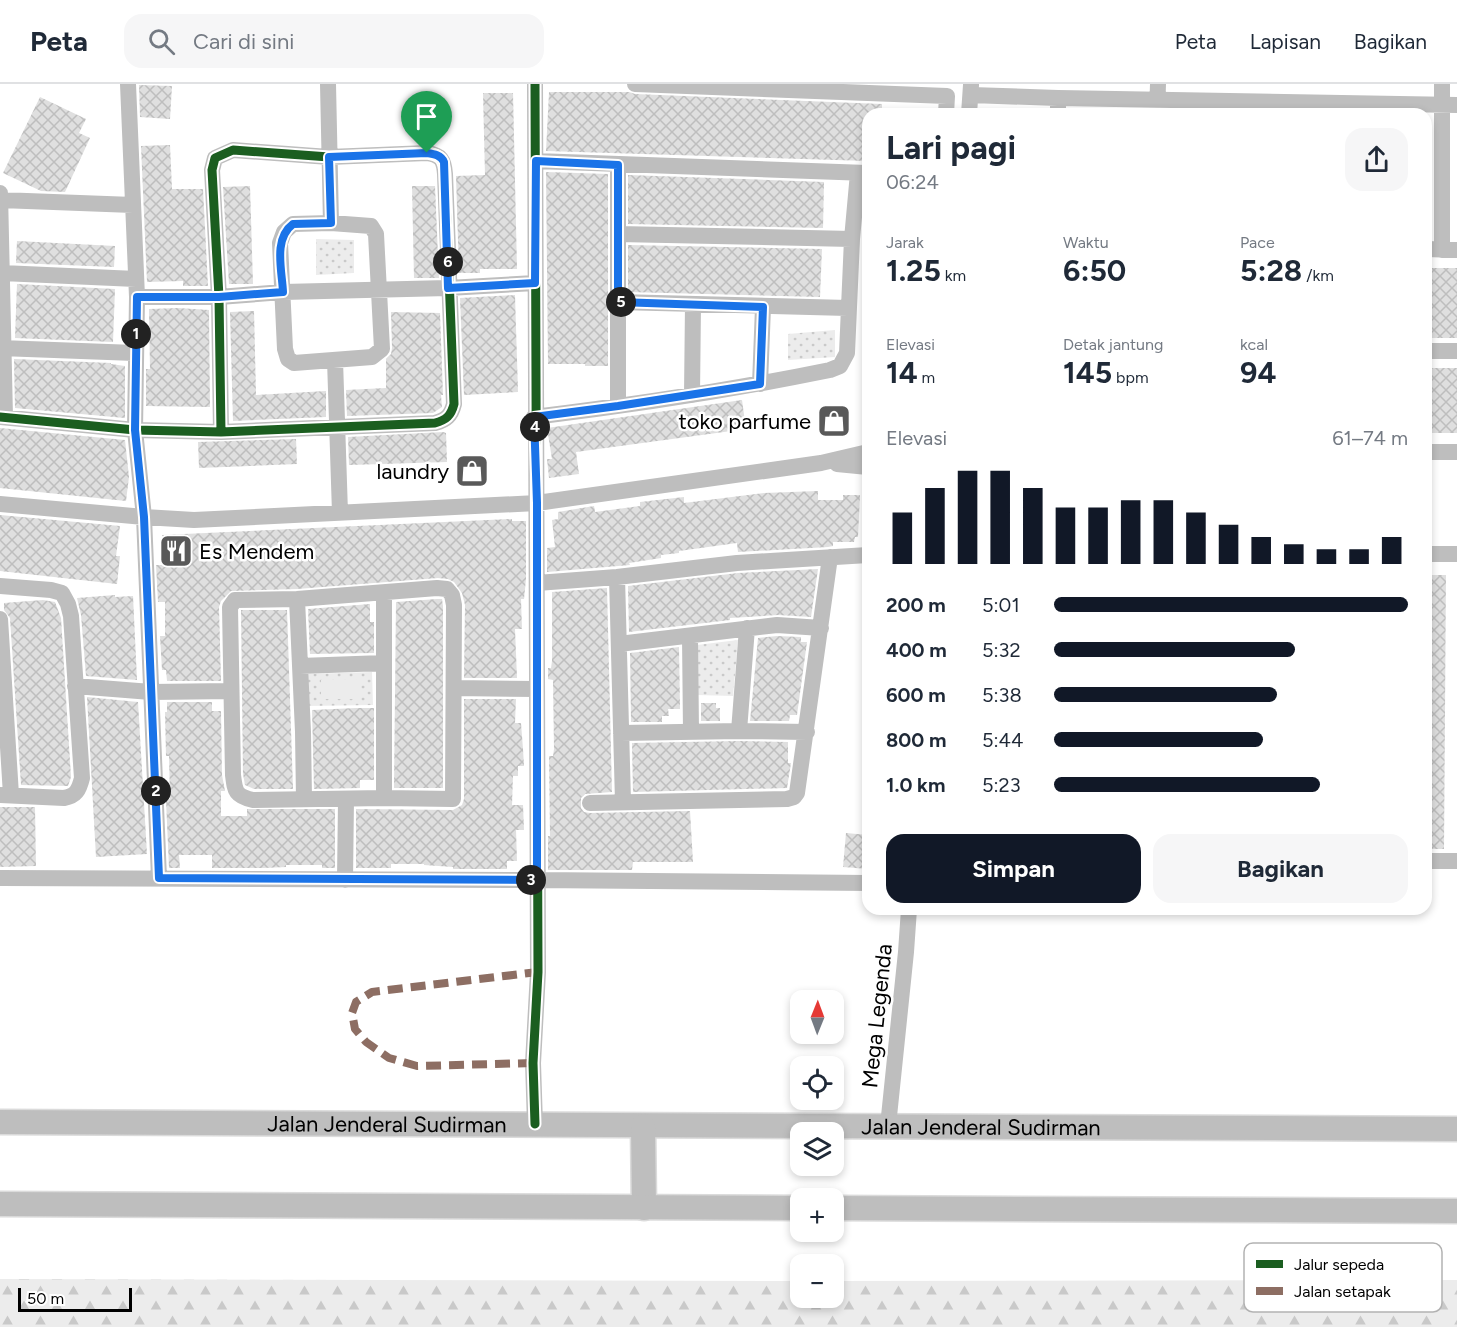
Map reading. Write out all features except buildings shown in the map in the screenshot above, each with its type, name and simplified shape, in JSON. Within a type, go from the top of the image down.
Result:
[{"type":"highway","name":"Jalan Jenderal Sudirman","points":[[0,1122],[1457,1130]]},
{"type":"highway","points":[[643,1126],[644,1208]]},
{"type":"highway","points":[[0,1204],[790,1208]]},
{"type":"highway","points":[[844,1208],[1457,1211]]},
{"type":"street","points":[[128,84],[137,297],[135,430],[144,517],[159,878]]},
{"type":"street","points":[[328,84],[331,223]]},
{"type":"street","points":[[534,84],[538,972],[533,1064],[535,1124]]},
{"type":"street","points":[[635,84],[947,96],[946,108]]},
{"type":"street","points":[[1442,84],[1449,105],[1442,250]]},
{"type":"street","points":[[969,108],[971,89],[1058,106],[1157,99],[1254,108]]},
{"type":"street","points":[[1377,108],[1449,105]]},
{"type":"street","points":[[0,194],[3,417],[135,430],[221,432],[435,423],[446,420],[452,413],[454,404],[445,174],[442,159],[435,154],[427,153],[329,157],[233,150],[215,158],[212,170],[219,297],[221,432]]},
{"type":"street","points":[[536,161],[862,173]]},
{"type":"street","points":[[618,165],[618,406]]},
{"type":"street","points":[[534,417],[760,384],[840,366],[847,353],[852,239],[862,179]]},
{"type":"street","points":[[1,210],[133,205]]},
{"type":"street","points":[[331,223],[366,225],[374,229],[378,244],[382,349],[372,357],[294,363],[288,359],[280,243],[284,232],[293,224],[331,223]]},
{"type":"street","points":[[618,234],[852,239]]},
{"type":"street","points":[[2,273],[136,279]]},
{"type":"street","points":[[137,297],[219,297],[283,292],[448,288],[535,283]]},
{"type":"street","points":[[618,302],[848,308]]},
{"type":"street","points":[[692,395],[693,304]]},
{"type":"street","points":[[760,384],[763,307]]},
{"type":"street","points":[[2,348],[135,353]]},
{"type":"street","points":[[1432,351],[1457,351]]},
{"type":"street","points":[[335,360],[340,513]]},
{"type":"street","points":[[1432,452],[1457,452]]},
{"type":"street","points":[[0,504],[194,520],[537,503],[821,463],[862,453]]},
{"type":"street","points":[[821,463],[862,466]]},
{"type":"street","points":[[1432,554],[1457,554]]},
{"type":"street","points":[[537,583],[617,577],[737,563],[862,555]]},
{"type":"street","points":[[590,803],[794,797],[797,793],[807,732],[830,557]]},
{"type":"street","points":[[617,577],[623,802]]},
{"type":"street","points":[[0,586],[51,590],[62,593],[68,604],[71,616],[82,778],[80,789],[73,796],[64,798],[6,795],[0,620]]},
{"type":"street","points":[[436,588],[447,589],[452,595],[454,605],[453,800],[384,798],[253,800],[242,797],[235,790],[230,607],[235,600],[384,594],[436,588]]},
{"type":"street","points":[[384,594],[384,798]]},
{"type":"street","points":[[297,599],[304,799]]},
{"type":"street","points":[[619,644],[777,625],[821,628]]},
{"type":"street","points":[[740,731],[747,628]]},
{"type":"street","points":[[690,637],[691,732]]},
{"type":"street","points":[[300,666],[384,663]]},
{"type":"street","points":[[75,686],[151,692],[231,691]]},
{"type":"street","points":[[454,688],[537,689]]},
{"type":"street","points":[[621,733],[807,732]]},
{"type":"street","points":[[345,880],[346,799]]},
{"type":"street","points":[[1432,861],[1457,861]]},
{"type":"street","points":[[0,878],[862,884]]},
{"type":"street","name":"Mega Legenda","points":[[888,1126],[909,915]]},
{"type":"green space","points":[[316,239],[354,240],[354,273],[316,275]]},
{"type":"green space","points":[[835,330],[835,357],[788,360],[788,334]]},
{"type":"green space","points":[[738,640],[733,696],[697,695],[697,645]]},
{"type":"green space","points":[[372,672],[373,705],[308,706],[307,674]]},
{"type":"green space","points":[[360,679],[361,699],[321,699],[321,680]]},
{"type":"green space","points":[[0,1279],[790,1281],[790,1308],[844,1308],[844,1281],[1244,1280],[1244,1312],[1442,1312],[1442,1280],[1457,1280],[1457,1327],[0,1327]]},
{"type":"marked path","points":[[533,1063],[417,1066],[389,1058],[366,1042],[355,1029],[352,1013],[356,1002],[372,992],[538,972]]},
{"type":"cycle path","points":[[535,84],[538,972],[533,1063],[535,1124]]},
{"type":"cycle path","points":[[0,417],[135,430],[221,432],[435,423],[445,419],[454,404],[445,174],[443,162],[439,157],[427,153],[329,157],[233,150],[215,158],[212,170],[219,297],[221,432]]},
{"type":"place","name":"toko parfume","points":[[834,421]]},
{"type":"place","name":"laundry","points":[[472,471]]},
{"type":"place","name":"Es Mendem","points":[[176,551]]},
{"type":"route","points":[[427,153],[435,154],[444,162],[448,288],[535,283],[536,161],[618,165],[618,302],[763,307],[760,384],[534,417],[537,503],[537,880],[159,878],[144,517],[135,430],[137,297],[219,297],[283,292],[280,243],[284,232],[293,224],[331,223],[329,157],[427,153]]}]
